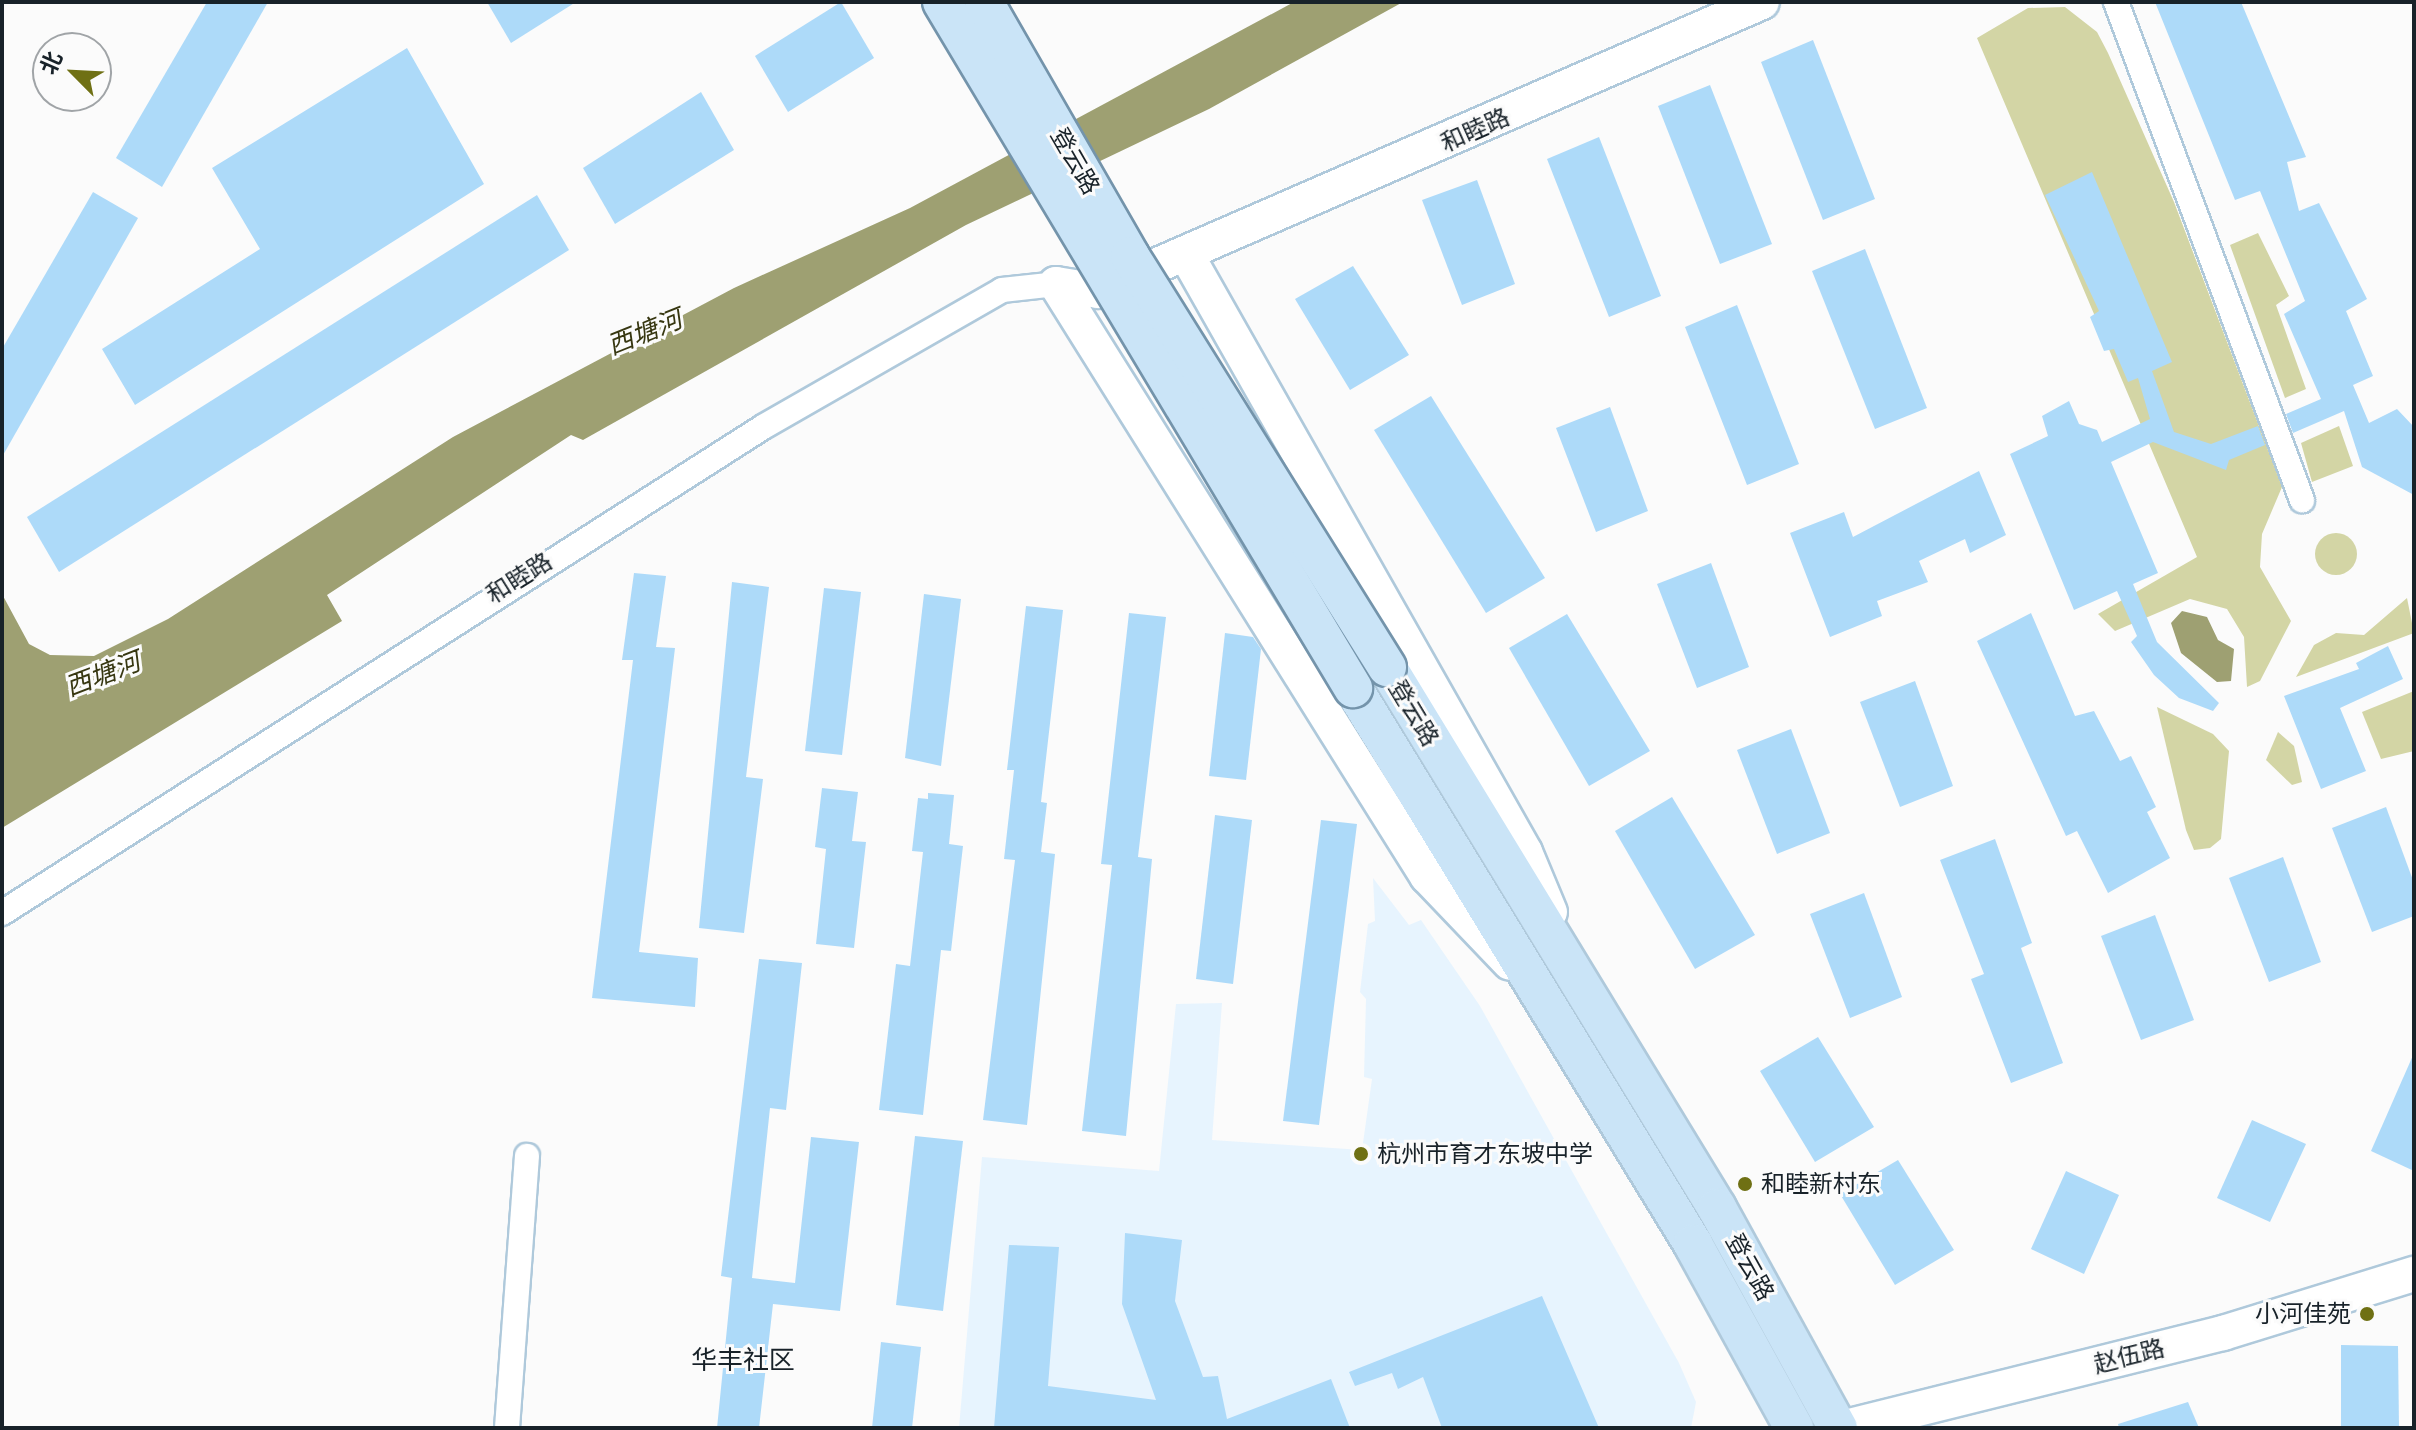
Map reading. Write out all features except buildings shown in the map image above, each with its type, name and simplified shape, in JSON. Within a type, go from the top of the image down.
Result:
[{"type":"main road","name":"登云路","points":[[942,2],[1353,688],[1568,1000],[1717,1208],[1840,1428]]},
{"type":"main road","name":"登云路","points":[[984,2],[1130,256],[1387,667],[1568,1000],[1794,1428]]},
{"type":"street","name":"和睦路","points":[[2,913],[763,427],[1002,290],[1056,284],[1098,291],[1762,2]]},
{"type":"street","points":[[2116,2],[2302,500]]},
{"type":"street","points":[[1186,254],[1525,852],[1568,1000]]},
{"type":"street","points":[[1056,284],[1427,876],[1568,1000]]},
{"type":"street","points":[[507,1428],[527,1156]]},
{"type":"street","name":"赵伍路","points":[[1840,1428],[2223,1333],[2414,1274]]},
{"type":"shaded area","points":[[2065,7],[2097,32],[2108,53],[2174,202],[2282,487],[2262,534],[2260,567],[2291,621],[2260,681],[2247,687],[2244,637],[2227,609],[2190,599],[2115,631],[2098,614],[2197,557],[1977,38],[2028,8]]},
{"type":"shaded area","points":[[2258,233],[2289,296],[2276,305],[2306,389],[2285,398],[2230,245]]},
{"type":"shaded area","points":[[2339,426],[2353,466],[2312,482],[2301,443]]},
{"type":"shaded area","points":[[2336,533],[2351,539],[2357,554],[2351,569],[2336,575],[2321,569],[2315,554],[2321,539]]},
{"type":"shaded area","points":[[2407,598],[2414,633],[2296,677],[2314,645],[2336,633],[2364,635]]},
{"type":"shaded area","points":[[2414,691],[2414,751],[2381,759],[2362,712]]},
{"type":"shaded area","points":[[2157,707],[2213,734],[2229,751],[2221,839],[2210,848],[2194,850],[2186,830]]},
{"type":"shaded area","points":[[2278,732],[2294,746],[2302,782],[2292,785],[2266,760]]},
{"type":"shaded area","name":"杭州市育才东坡中学","points":[[1373,878],[1409,925],[1421,920],[1480,1006],[1679,1363],[1696,1402],[1691,1428],[959,1428],[982,1157],[1159,1171],[1176,1004],[1222,1003],[1212,1140],[1362,1150],[1372,1079],[1364,1077],[1366,999],[1360,992],[1368,924],[1375,921]]},
{"type":"water","name":"西塘河","points":[[1294,2],[1403,2],[1209,109],[966,225],[583,440],[571,435],[327,595],[342,621],[2,828],[2,594],[29,644],[50,655],[94,656],[168,619],[453,437],[734,288],[910,208]]},
{"type":"water","points":[[2182,611],[2207,617],[2218,640],[2234,649],[2231,681],[2217,682],[2181,653],[2171,623]]},
{"type":"place","name":"杭州市育才东坡中学","points":[[1361,1154]]},
{"type":"place","name":"和睦新村东","points":[[1745,1184]]},
{"type":"place","name":"小河佳苑","points":[[2367,1314]]},
{"type":"district","name":"华丰社区","points":[[743,1361]]}]
